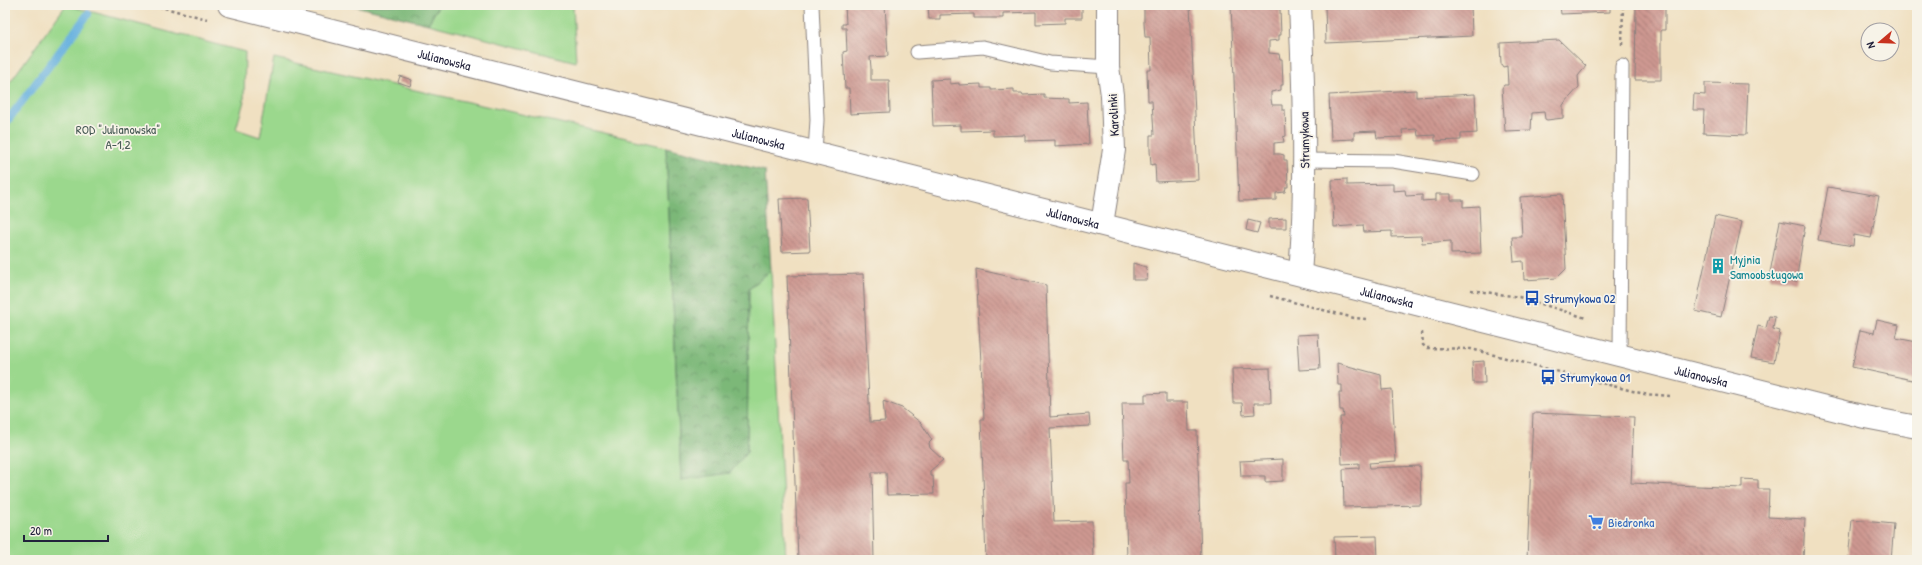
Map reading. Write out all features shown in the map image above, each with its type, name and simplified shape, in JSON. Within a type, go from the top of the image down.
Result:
[{"type":"street","name":"Julianowska","points":[[229,5],[1865,417],[1917,427]]},
{"type":"street","name":"Karolinki","points":[[1102,224],[1114,150],[1112,95],[1108,67],[1108,5]]},
{"type":"street","name":"Strumykowa","points":[[1300,5],[1305,160],[1300,274]]},
{"type":"lane","points":[[812,5],[817,120],[815,152]]},
{"type":"lane","points":[[917,52],[983,47],[1050,63],[1108,67]]},
{"type":"lane","points":[[1620,355],[1622,66]]},
{"type":"lane","points":[[1305,160],[1393,161],[1473,174]]},
{"type":"path","points":[[1622,66],[1623,5]]},
{"type":"path","points":[[1428,348],[1458,348]]},
{"type":"green space","name":"ROD \"Julianowska\" A-1,2","points":[[66,5],[245,52],[244,101],[236,129],[260,137],[274,58],[666,147],[681,480],[747,452],[749,289],[771,270],[786,560],[5,560],[5,89]]},
{"type":"green space","points":[[351,5],[439,5],[428,24]]},
{"type":"green space","points":[[439,5],[573,5],[576,62],[428,24]]},
{"type":"green space","points":[[666,147],[765,171],[771,270],[749,289],[747,452],[730,473],[681,480]]},
{"type":"building","points":[[845,5],[885,5],[888,56],[870,57],[871,80],[889,80],[890,112],[850,114],[849,88],[845,88],[843,52],[847,51],[846,28],[842,28],[842,24],[846,24]]},
{"type":"building","points":[[928,5],[1082,5],[1082,18],[1065,18],[1065,23],[1036,24],[1036,12],[1003,13],[1003,18],[974,18],[974,14],[940,15],[940,19],[929,19]]},
{"type":"building","points":[[1148,5],[1190,5],[1198,180],[1156,182],[1155,164],[1151,165],[1150,135],[1154,135],[1152,101],[1148,101],[1147,70],[1151,70],[1150,37],[1145,37],[1144,23],[1144,8],[1148,8]]},
{"type":"building","points":[[1231,5],[1277,5],[1278,9],[1280,9],[1281,35],[1279,35],[1279,40],[1269,41],[1269,53],[1279,54],[1280,59],[1282,59],[1283,85],[1281,85],[1281,90],[1271,92],[1271,99],[1272,105],[1282,105],[1282,110],[1285,110],[1286,136],[1283,137],[1284,142],[1274,143],[1274,154],[1284,155],[1284,160],[1287,160],[1288,187],[1286,187],[1285,192],[1276,193],[1276,200],[1239,201]]},
{"type":"building","points":[[1325,5],[1471,5],[1472,36],[1326,43]]},
{"type":"building","points":[[1560,5],[1610,5],[1610,12],[1561,14]]},
{"type":"building","points":[[1636,5],[1665,5],[1665,30],[1661,30],[1661,80],[1635,80]]},
{"type":"building","points":[[1559,40],[1586,66],[1578,76],[1579,87],[1563,105],[1563,118],[1547,120],[1545,119],[1544,112],[1532,113],[1531,130],[1505,131],[1502,88],[1504,85],[1508,85],[1507,66],[1503,67],[1501,64],[1500,43]]},
{"type":"building","points":[[400,76],[412,80],[410,86],[398,82]]},
{"type":"building","points":[[950,79],[950,84],[981,84],[981,88],[991,88],[991,90],[1014,89],[1014,93],[1022,93],[1023,95],[1044,94],[1044,98],[1069,99],[1069,103],[1087,102],[1089,144],[1055,146],[1055,140],[1025,141],[1025,135],[993,136],[993,130],[961,131],[961,125],[933,126],[931,80]]},
{"type":"building","points":[[1705,83],[1748,84],[1746,135],[1703,133],[1704,110],[1693,110],[1694,94],[1705,95]]},
{"type":"building","points":[[1416,90],[1416,97],[1475,94],[1477,133],[1461,134],[1461,140],[1435,141],[1435,135],[1418,136],[1417,129],[1402,130],[1403,137],[1377,138],[1376,131],[1354,132],[1354,139],[1331,140],[1329,95]]},
{"type":"building","points":[[1347,179],[1347,185],[1393,184],[1393,191],[1405,190],[1406,196],[1422,195],[1422,201],[1436,200],[1436,194],[1451,194],[1451,200],[1463,200],[1463,207],[1479,206],[1481,253],[1451,254],[1451,241],[1422,243],[1421,236],[1392,237],[1392,231],[1364,232],[1363,225],[1334,227],[1332,180]]},
{"type":"building","points":[[1828,187],[1879,196],[1871,238],[1854,235],[1853,246],[1818,240]]},
{"type":"building","points":[[1562,194],[1566,269],[1557,278],[1524,280],[1523,261],[1514,262],[1512,237],[1522,237],[1520,197]]},
{"type":"building","points":[[807,198],[810,251],[782,252],[779,199]]},
{"type":"building","name":"Myjnia Samoobsługowa","points":[[1715,216],[1742,222],[1721,317],[1695,311]]},
{"type":"building","points":[[1286,218],[1286,228],[1269,228],[1269,219]]},
{"type":"building","points":[[1248,220],[1260,223],[1257,233],[1246,230]]},
{"type":"building","points":[[1780,221],[1805,226],[1796,282],[1769,278]]},
{"type":"building","points":[[1133,263],[1146,267],[1147,280],[1133,280]]},
{"type":"building","points":[[976,269],[1046,285],[1050,417],[1089,414],[1090,426],[1050,428],[1054,522],[1092,521],[1093,560],[986,560],[981,419],[984,419]]},
{"type":"building","points":[[863,274],[870,422],[885,421],[883,401],[902,408],[921,423],[932,440],[929,443],[930,448],[943,460],[930,471],[930,476],[933,476],[934,494],[887,495],[886,472],[872,472],[874,560],[798,560],[787,276]]},
{"type":"building","points":[[1769,316],[1775,317],[1773,329],[1780,331],[1774,362],[1751,358],[1758,326],[1766,328]]},
{"type":"building","points":[[1877,320],[1899,325],[1896,338],[1917,342],[1917,381],[1852,367],[1860,330],[1874,333]]},
{"type":"building","points":[[1318,334],[1320,369],[1299,370],[1297,335]]},
{"type":"building","points":[[1484,361],[1485,383],[1473,383],[1472,362]]},
{"type":"building","points":[[1337,363],[1381,375],[1382,390],[1392,389],[1396,461],[1369,463],[1370,468],[1420,466],[1421,505],[1344,507],[1343,469],[1359,468],[1359,463],[1342,464],[1340,417],[1344,417],[1343,410],[1340,410],[1339,392],[1342,392],[1342,385],[1338,385]]},
{"type":"building","points":[[1270,368],[1271,403],[1254,403],[1255,414],[1243,415],[1242,403],[1233,403],[1232,369]]},
{"type":"building","points":[[1166,393],[1166,402],[1188,402],[1189,431],[1197,431],[1201,560],[1127,560],[1125,483],[1129,483],[1128,460],[1124,460],[1122,403],[1145,403],[1145,394]]},
{"type":"building","name":"Biedronka","points":[[1533,413],[1634,417],[1631,483],[1742,488],[1742,479],[1758,480],[1758,489],[1769,489],[1768,517],[1805,519],[1803,560],[1527,560]]},
{"type":"building","points":[[1283,459],[1283,481],[1265,482],[1265,476],[1241,476],[1240,461]]},
{"type":"building","points":[[1852,520],[1894,524],[1891,560],[1848,559]]},
{"type":"building","points":[[1377,536],[1378,560],[1335,560],[1334,537]]},
{"type":"waterway","points":[[5,124],[88,14]]},
{"type":"place","name":"Myjnia Samoobsługowa","points":[[1718,266]]},
{"type":"place","name":"Strumykowa 02","points":[[1532,298]]},
{"type":"place","name":"Strumykowa 01","points":[[1548,377]]},
{"type":"place","name":"Biedronka","points":[[1596,522]]}]
